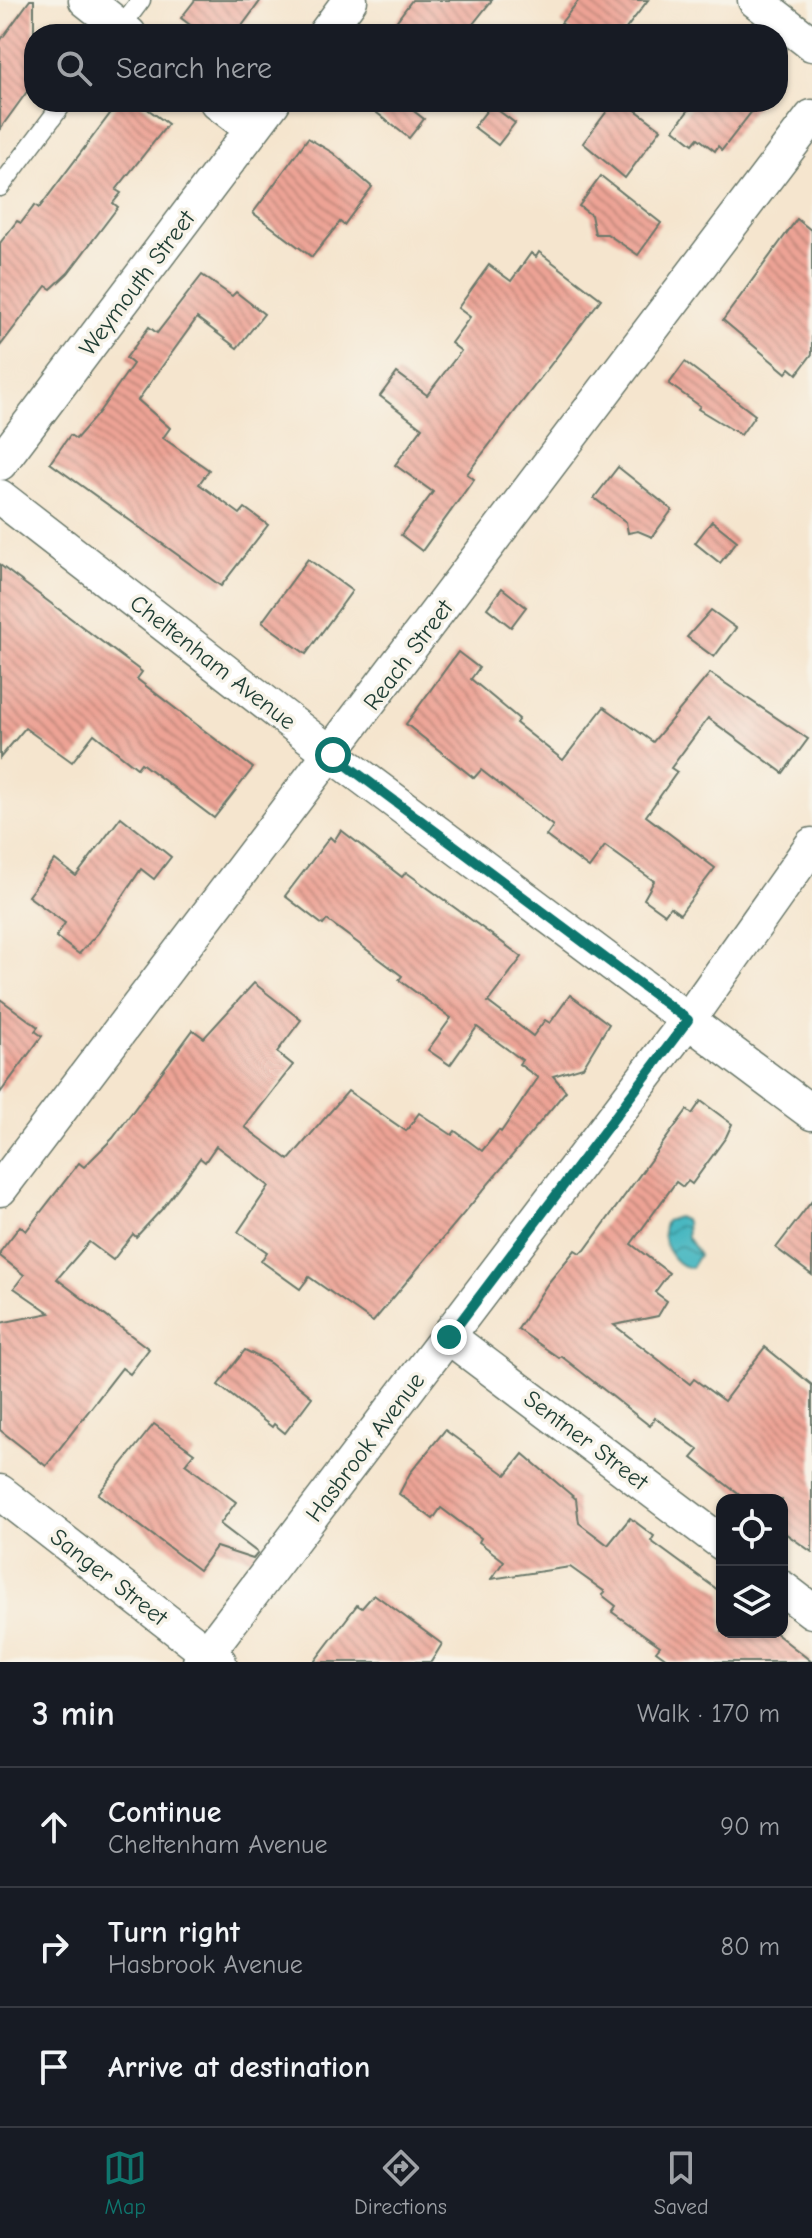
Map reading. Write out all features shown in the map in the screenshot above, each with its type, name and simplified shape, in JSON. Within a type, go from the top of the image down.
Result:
[{"type":"street","points":[[86,0],[112,24]]},
{"type":"street","points":[[332,24],[350,0]]},
{"type":"street","points":[[755,0],[786,24]]},
{"type":"street","points":[[788,25],[812,44]]},
{"type":"street","points":[[230,112],[252,129]]},
{"type":"street","name":"Weymouth Street","points":[[0,463],[265,112]]},
{"type":"street","name":"Reach Street","points":[[0,1189],[333,755],[812,117]]},
{"type":"street","name":"Cheltenham Avenue","points":[[0,497],[333,755],[812,1113]]},
{"type":"street","name":"Hasbrook Avenue","points":[[209,1659],[688,1020],[812,845]]},
{"type":"street","name":"Sentner Street","points":[[449,1337],[716,1538]]},
{"type":"street","name":"Sanger Street","points":[[0,1492],[209,1659]]},
{"type":"street","points":[[788,1593],[812,1611]]},
{"type":"lane","points":[[126,24],[141,0]]},
{"type":"lane","points":[[0,187],[56,112]]},
{"type":"water","points":[[677,1217],[686,1221],[687,1237],[699,1255],[691,1268],[672,1257],[663,1236],[666,1221]]},
{"type":"building","points":[[30,0],[34,0],[34,24],[24,24],[24,96],[0,129],[0,41]]},
{"type":"building","points":[[195,0],[261,0],[243,24],[189,24],[181,18]]},
{"type":"building","points":[[412,0],[492,0],[473,24],[394,24]]},
{"type":"building","points":[[579,0],[648,0],[630,24],[561,23]]},
{"type":"building","points":[[111,112],[152,112],[168,124],[116,190],[121,193],[113,203],[118,207],[68,273],[51,289],[46,286],[0,346],[0,243],[17,221],[21,223],[35,205],[39,208]]},
{"type":"building","points":[[376,112],[415,112],[424,119],[409,138]]},
{"type":"building","points":[[486,112],[500,112],[515,123],[498,145],[474,127]]},
{"type":"building","points":[[606,112],[638,112],[661,129],[625,178],[583,143]]},
{"type":"building","points":[[687,112],[751,112],[722,150],[718,146],[715,151],[698,138],[693,144],[674,129]]},
{"type":"building","points":[[308,138],[333,153],[372,187],[344,225],[340,222],[312,257],[253,213]]},
{"type":"building","points":[[601,176],[661,223],[638,255],[607,234],[595,234],[591,215],[579,206]]},
{"type":"building","points":[[797,219],[812,231],[812,354],[797,374],[790,368],[786,373],[723,320]]},
{"type":"building","points":[[539,252],[601,299],[467,474],[474,479],[422,551],[401,535],[433,492],[395,465],[422,428],[380,396],[397,373],[427,395],[461,351],[451,343],[470,317],[458,308],[489,265],[511,281],[531,253],[536,257]]},
{"type":"building","points":[[202,275],[232,296],[236,292],[264,314],[237,348],[197,318],[138,400],[170,428],[163,438],[209,470],[199,484],[240,514],[245,508],[268,525],[221,586],[50,463],[70,435],[76,439],[97,415],[133,364],[126,358],[149,327],[157,333]]},
{"type":"building","points":[[685,362],[755,415],[741,435],[698,409],[700,406],[669,384]]},
{"type":"building","points":[[618,467],[672,510],[652,537],[638,531],[628,533],[626,522],[594,498]]},
{"type":"building","points":[[712,521],[737,541],[720,563],[695,543]]},
{"type":"building","points":[[308,559],[352,591],[306,654],[262,622]]},
{"type":"building","points":[[0,565],[142,672],[137,679],[253,768],[214,818],[141,763],[137,768],[94,734],[72,762],[25,728],[0,758]]},
{"type":"building","points":[[502,588],[526,607],[511,627],[487,608]]},
{"type":"building","points":[[711,610],[736,628],[714,657],[687,637]]},
{"type":"building","points":[[458,652],[479,668],[471,679],[519,719],[516,723],[563,760],[604,707],[653,742],[710,673],[808,739],[783,773],[708,718],[671,768],[677,772],[646,816],[715,868],[680,914],[670,907],[665,914],[644,899],[654,881],[605,846],[589,868],[546,836],[553,826],[481,770],[474,778],[406,724]]},
{"type":"building","points":[[121,817],[171,857],[154,879],[141,869],[99,932],[79,954],[56,937],[65,923],[28,896],[55,860],[76,876]]},
{"type":"building","points":[[341,830],[402,877],[406,872],[522,957],[488,1002],[533,1036],[545,1020],[550,1023],[570,995],[609,1024],[583,1067],[553,1076],[566,1091],[373,1322],[309,1277],[300,1289],[261,1261],[267,1252],[238,1232],[269,1186],[216,1146],[205,1162],[200,1158],[162,1209],[136,1237],[133,1234],[113,1260],[89,1242],[57,1279],[149,1349],[130,1374],[122,1368],[46,1466],[0,1430],[0,1323],[50,1313],[14,1288],[24,1275],[0,1256],[0,1252],[20,1226],[26,1231],[79,1163],[84,1167],[113,1138],[193,1030],[204,1038],[254,983],[301,1020],[277,1052],[293,1065],[245,1127],[289,1160],[348,1091],[406,1131],[419,1113],[452,1135],[455,1131],[482,1151],[499,1130],[501,1132],[538,1078],[519,1064],[522,1060],[477,1027],[450,1065],[428,1050],[451,1018],[399,980],[402,976],[327,920],[323,925],[285,896],[330,837],[334,841]]},
{"type":"building","points":[[0,999],[38,1027],[35,1031],[42,1036],[0,1093]]},
{"type":"building","points":[[701,1101],[732,1124],[692,1184],[688,1181],[683,1187],[676,1182],[631,1244],[669,1273],[655,1292],[667,1301],[658,1316],[614,1325],[690,1384],[694,1379],[724,1401],[765,1347],[812,1385],[812,1552],[788,1535],[788,1494],[738,1494],[692,1458],[699,1450],[655,1418],[650,1426],[561,1356],[559,1358],[518,1329],[548,1283],[575,1250],[580,1253],[585,1250],[687,1110],[692,1114]]},
{"type":"building","points":[[812,1201],[812,1275],[776,1248]]},
{"type":"building","points":[[245,1350],[270,1363],[312,1397],[285,1433],[274,1424],[272,1427],[218,1385]]},
{"type":"building","points":[[154,1424],[194,1453],[185,1464],[236,1502],[220,1524],[258,1553],[253,1559],[216,1547],[199,1570],[98,1494]]},
{"type":"building","points":[[445,1430],[506,1475],[523,1454],[576,1499],[579,1523],[608,1545],[630,1518],[654,1536],[651,1541],[716,1589],[716,1638],[782,1638],[812,1662],[671,1662],[656,1651],[660,1646],[612,1612],[616,1606],[602,1595],[605,1592],[570,1567],[491,1579],[504,1561],[479,1542],[481,1538],[441,1508],[433,1519],[399,1494],[410,1473]]},
{"type":"building","points":[[374,1594],[442,1644],[431,1662],[314,1662],[357,1605],[362,1608]]},
{"type":"route","points":[[333,755],[688,1020],[449,1337]]}]
